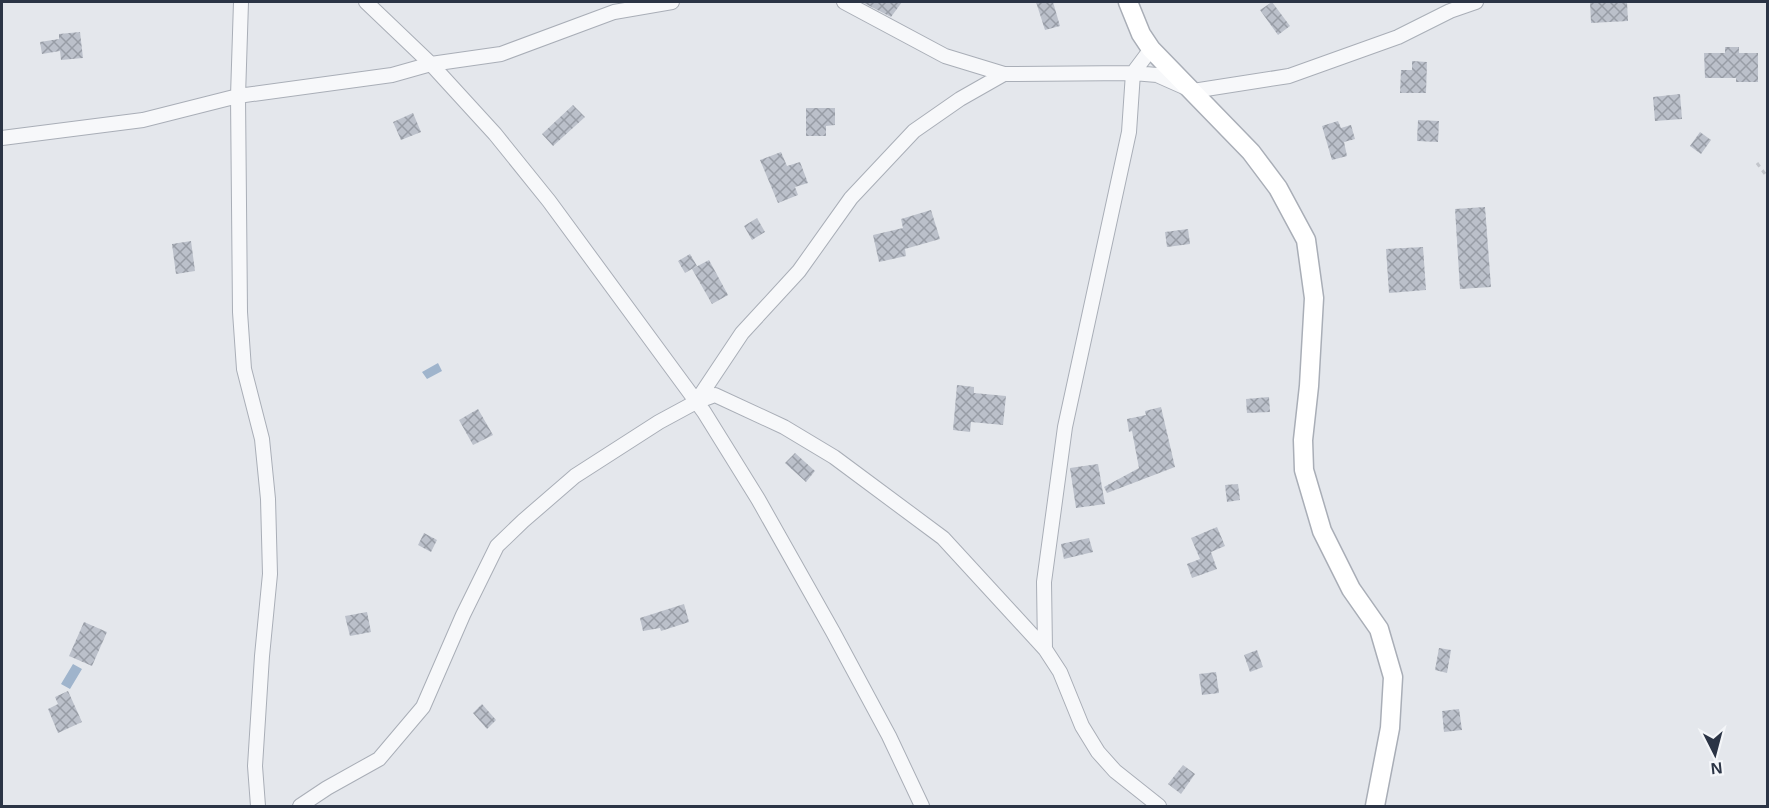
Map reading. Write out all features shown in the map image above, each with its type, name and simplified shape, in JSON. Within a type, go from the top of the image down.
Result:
[{"type":"main road","points":[[1128,2],[1141,34],[1151,49],[1251,152],[1278,188],[1306,240],[1314,298],[1309,386],[1303,440],[1304,470],[1322,531],[1352,589],[1379,629],[1393,677],[1390,728],[1375,807]]},
{"type":"street","points":[[241,2],[238,96],[240,312],[244,369],[262,439],[270,574],[255,766],[258,807]]},
{"type":"street","points":[[366,2],[431,64],[495,134],[549,201],[704,412],[758,499],[833,632],[889,736],[922,807]]},
{"type":"street","points":[[2,138],[143,120],[238,96],[392,75],[431,64],[501,54],[614,12],[672,2]]},
{"type":"street","points":[[844,2],[945,56],[1004,74],[1133,73],[1157,75],[1193,91],[1289,76],[1398,37],[1450,11],[1476,2]]},
{"type":"street","points":[[1045,649],[1044,582],[1065,427],[1130,132],[1133,73],[1151,49]]},
{"type":"street","points":[[696,402],[742,333],[799,270],[851,198],[914,131],[960,99],[1004,74]]},
{"type":"street","points":[[300,807],[327,788],[379,759],[423,707],[463,615],[497,546],[575,476],[659,422],[714,395],[784,427],[834,457],[943,538],[1045,649],[1060,672],[1082,726],[1098,752],[1115,771],[1159,807]]},
{"type":"path","points":[[1757,163],[1767,177]]},
{"type":"water","points":[[438,363],[442,371],[427,379],[422,372]]},
{"type":"water","points":[[73,664],[82,669],[70,689],[61,684]]},
{"type":"building","points":[[862,2],[902,2],[891,17]]},
{"type":"building","points":[[1036,2],[1053,2],[1060,26],[1045,30]]},
{"type":"building","points":[[1272,2],[1290,26],[1278,35],[1260,10]]},
{"type":"building","points":[[1590,2],[1627,2],[1628,21],[1591,23]]},
{"type":"building","points":[[80,32],[83,58],[61,60],[60,51],[42,54],[40,42],[59,39],[59,34]]},
{"type":"building","points":[[1725,47],[1739,47],[1739,53],[1758,53],[1758,82],[1736,82],[1736,78],[1705,78],[1704,53],[1725,53]]},
{"type":"building","points":[[1412,61],[1427,62],[1426,93],[1400,93],[1401,70],[1412,70]]},
{"type":"building","points":[[1680,94],[1682,119],[1655,121],[1653,97]]},
{"type":"building","points":[[573,105],[585,117],[553,146],[542,134]]},
{"type":"building","points":[[806,108],[835,108],[835,125],[826,126],[826,136],[806,136]]},
{"type":"building","points":[[413,113],[421,132],[401,140],[393,122]]},
{"type":"building","points":[[1418,120],[1439,121],[1438,142],[1417,141]]},
{"type":"building","points":[[1338,121],[1341,128],[1351,125],[1355,139],[1344,142],[1347,156],[1332,160],[1322,126]]},
{"type":"building","points":[[1700,132],[1711,140],[1701,154],[1690,146]]},
{"type":"building","points":[[781,152],[787,166],[800,162],[808,183],[795,187],[798,195],[778,203],[760,160]]},
{"type":"building","points":[[1485,207],[1491,287],[1460,289],[1455,209]]},
{"type":"building","points":[[931,210],[940,239],[905,249],[906,256],[879,262],[873,235],[903,228],[901,219]]},
{"type":"building","points":[[757,218],[765,232],[752,240],[744,226]]},
{"type":"building","points":[[1188,229],[1190,244],[1167,247],[1165,232]]},
{"type":"building","points":[[191,241],[195,271],[176,274],[172,244]]},
{"type":"building","points":[[1423,247],[1426,290],[1389,293],[1386,249]]},
{"type":"building","points":[[690,254],[697,266],[685,273],[678,261]]},
{"type":"building","points":[[709,260],[728,295],[712,304],[692,269]]},
{"type":"building","points":[[957,385],[974,387],[974,393],[1006,396],[1003,425],[971,422],[970,432],[953,430]]},
{"type":"building","points":[[1269,397],[1270,412],[1247,413],[1246,399]]},
{"type":"building","points":[[1161,407],[1175,467],[1107,493],[1104,487],[1139,468],[1132,431],[1129,432],[1127,419],[1146,415],[1145,411]]},
{"type":"building","points":[[478,409],[493,435],[473,445],[459,420]]},
{"type":"building","points":[[795,453],[815,471],[806,482],[785,463]]},
{"type":"building","points":[[1098,464],[1105,504],[1076,508],[1070,468]]},
{"type":"building","points":[[1238,484],[1240,500],[1227,502],[1225,485]]},
{"type":"building","points":[[1217,527],[1225,546],[1211,552],[1217,569],[1192,578],[1187,564],[1200,559],[1191,538]]},
{"type":"building","points":[[424,533],[437,540],[431,552],[418,545]]},
{"type":"building","points":[[1089,538],[1093,552],[1064,559],[1061,544]]},
{"type":"building","points":[[684,604],[689,622],[661,631],[660,628],[643,631],[640,618]]},
{"type":"building","points":[[367,612],[371,632],[350,636],[345,616]]},
{"type":"building","points":[[84,622],[107,632],[92,666],[69,656]]},
{"type":"building","points":[[1439,648],[1451,650],[1447,673],[1435,670]]},
{"type":"building","points":[[1257,650],[1263,667],[1250,672],[1244,655]]},
{"type":"building","points":[[1216,672],[1219,693],[1202,695],[1199,674]]},
{"type":"building","points":[[68,691],[82,722],[58,733],[48,709],[58,704],[55,697]]},
{"type":"building","points":[[482,704],[496,720],[487,729],[473,713]]},
{"type":"building","points":[[1459,709],[1462,730],[1444,732],[1442,711]]},
{"type":"building","points":[[1183,765],[1195,774],[1181,794],[1168,784]]}]
